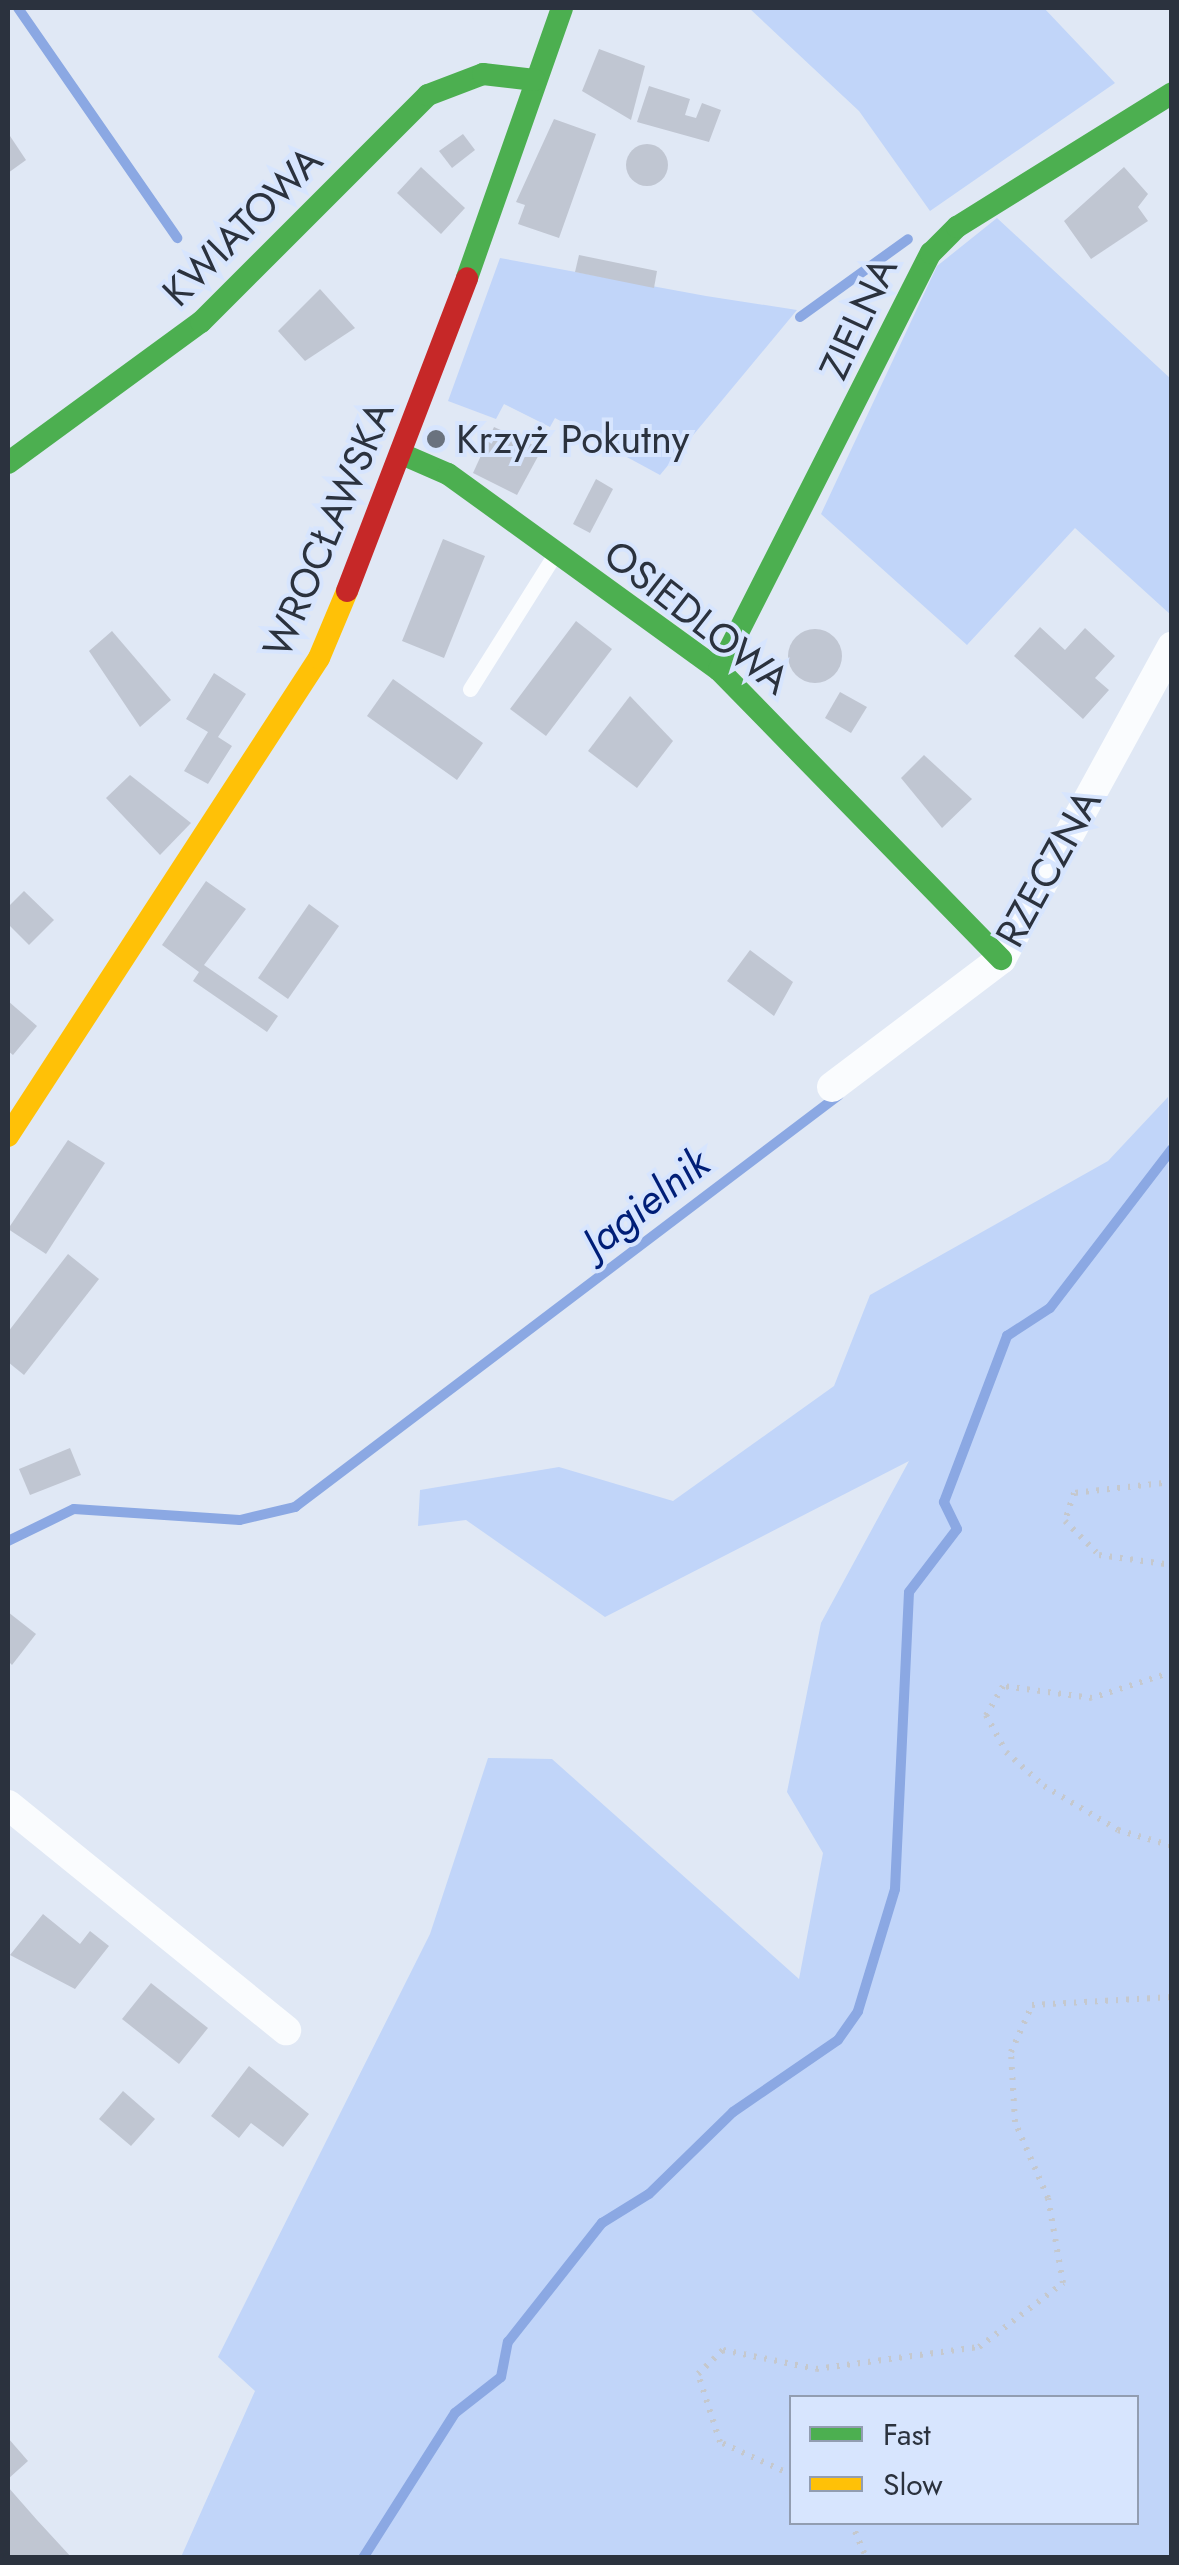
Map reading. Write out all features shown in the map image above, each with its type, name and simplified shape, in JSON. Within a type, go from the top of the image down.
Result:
[{"type":"street","name":"WROCŁAWSKA","points":[[10,1127],[319,658],[404,456],[562,8]]},
{"type":"street","name":"KWIATOWA","points":[[8,463],[202,322],[428,96],[484,74],[535,80]]},
{"type":"street","name":"ZIELNA","points":[[718,670],[804,518],[931,253],[957,227],[1172,94]]},
{"type":"street","name":"OSIEDLOWA","points":[[404,456],[448,474],[718,670],[1001,958]]},
{"type":"street","name":"RZECZNA","points":[[832,1087],[1001,958],[1172,647]]},
{"type":"street","points":[[8,1805],[286,2030]]},
{"type":"lane","points":[[470,689],[554,554]]},
{"type":"path","points":[[1172,1482],[1074,1493],[1064,1520],[1099,1555],[1172,1565]]},
{"type":"path","points":[[1172,1672],[1092,1698],[1002,1686],[986,1714],[1006,1752],[1044,1786],[1118,1830],[1172,1846]]},
{"type":"path","points":[[789,2474],[720,2442],[698,2374],[723,2350],[816,2369],[979,2347],[1063,2283],[1048,2198],[1014,2122],[1011,2052],[1032,2006],[1172,1997]]},
{"type":"path","points":[[853,2525],[866,2558]]},
{"type":"shaded area","points":[[749,8],[1044,8],[1115,83],[930,211],[859,111]]},
{"type":"shaded area","points":[[997,218],[1171,379],[1171,615],[1075,528],[967,645],[821,514],[937,266]]},
{"type":"shaded area","points":[[500,258],[797,310],[660,475],[555,418],[550,427],[504,404],[496,419],[448,401]]},
{"type":"shaded area","points":[[1168,1097],[1171,2557],[181,2557],[255,2391],[218,2357],[430,1934],[488,1758],[552,1759],[799,1979],[823,1853],[787,1792],[821,1623],[909,1461],[605,1617],[466,1520],[418,1526],[420,1490],[559,1467],[673,1501],[834,1386],[870,1295],[1108,1161]]},
{"type":"building","points":[[599,49],[645,66],[631,120],[582,91]]},
{"type":"building","points":[[649,86],[690,99],[685,115],[696,118],[702,103],[721,110],[709,142],[637,122]]},
{"type":"building","points":[[554,119],[596,134],[559,238],[518,224],[525,205],[516,202]]},
{"type":"building","points":[[8,133],[26,160],[8,173]]},
{"type":"building","points":[[463,134],[475,150],[452,168],[439,151]]},
{"type":"building","points":[[647,144],[662,150],[668,165],[662,180],[647,186],[632,180],[626,165],[632,150]]},
{"type":"building","points":[[421,167],[465,208],[441,234],[397,193]]},
{"type":"building","points":[[1124,167],[1148,194],[1138,207],[1148,221],[1091,259],[1064,221]]},
{"type":"building","points":[[579,255],[657,271],[654,288],[575,272]]},
{"type":"building","points":[[320,289],[355,328],[305,361],[278,331]]},
{"type":"building","points":[[494,427],[542,449],[517,495],[473,473]]},
{"type":"building","points":[[596,479],[613,489],[590,533],[573,524]]},
{"type":"building","points":[[443,539],[485,556],[444,658],[402,641]]},
{"type":"building","points":[[576,621],[612,649],[546,736],[510,709]]},
{"type":"building","points":[[1040,627],[1065,650],[1085,628],[1115,656],[1095,678],[1109,690],[1083,719],[1014,656]]},
{"type":"building","points":[[815,629],[834,637],[842,656],[834,675],[815,683],[796,675],[788,656],[796,637]]},
{"type":"building","points":[[112,631],[171,700],[140,727],[89,651]]},
{"type":"building","points":[[214,673],[246,694],[218,737],[232,746],[208,784],[184,771],[208,732],[186,719]]},
{"type":"building","points":[[393,679],[483,743],[457,780],[367,716]]},
{"type":"building","points":[[840,692],[867,707],[851,733],[825,718]]},
{"type":"building","points":[[630,696],[673,741],[637,788],[588,751]]},
{"type":"building","points":[[924,755],[972,799],[942,828],[901,778]]},
{"type":"building","points":[[130,775],[191,823],[160,855],[106,798]]},
{"type":"building","points":[[206,881],[246,909],[204,965],[278,1016],[267,1032],[193,981],[199,972],[162,945]]},
{"type":"building","points":[[24,891],[54,920],[29,945],[8,924],[8,907]]},
{"type":"building","points":[[309,904],[339,926],[288,999],[258,978]]},
{"type":"building","points":[[750,950],[793,982],[774,1016],[727,981]]},
{"type":"building","points":[[8,1001],[37,1026],[13,1055],[8,1051]]},
{"type":"building","points":[[68,1140],[105,1163],[46,1254],[8,1229]]},
{"type":"building","points":[[68,1254],[99,1279],[24,1375],[8,1362],[8,1332]]},
{"type":"building","points":[[70,1448],[81,1475],[30,1495],[19,1469]]},
{"type":"building","points":[[8,1612],[36,1634],[12,1665],[8,1661]]},
{"type":"building","points":[[43,1914],[80,1944],[90,1931],[109,1946],[75,1989],[10,1955]]},
{"type":"building","points":[[151,1983],[208,2028],[179,2064],[122,2019]]},
{"type":"building","points":[[249,2066],[309,2114],[283,2147],[251,2123],[239,2138],[211,2116]]},
{"type":"building","points":[[123,2091],[155,2119],[131,2146],[99,2119]]},
{"type":"building","points":[[8,2438],[28,2461],[8,2479]]},
{"type":"building","points":[[8,2487],[37,2520],[72,2558],[8,2558]]},
{"type":"waterway","points":[[18,8],[177,238]]},
{"type":"waterway","points":[[800,317],[908,239]]},
{"type":"waterway","name":"Jagielnik","points":[[8,1541],[74,1509],[240,1520],[295,1507],[839,1095]]},
{"type":"waterway","points":[[363,2558],[455,2413],[501,2377],[508,2342],[602,2223],[649,2194],[733,2112],[838,2040],[858,2011],[895,1889],[909,1592],[957,1529],[944,1502],[1007,1336],[1050,1308],[1172,1149]]},
{"type":"traffic: fast","points":[[467,278],[562,8]]},
{"type":"traffic: fast","points":[[8,463],[201,322],[428,95],[483,74],[535,80]]},
{"type":"traffic: fast","points":[[719,670],[931,253],[957,227],[1172,93]]},
{"type":"traffic: fast","points":[[404,455],[448,474],[719,670],[1001,959]]},
{"type":"traffic: slow","points":[[8,1136],[319,658],[347,591]]},
{"type":"traffic: jam","points":[[347,591],[467,278]]},
{"type":"place","name":"Krzyż Pokutny","points":[[436,439]]}]
